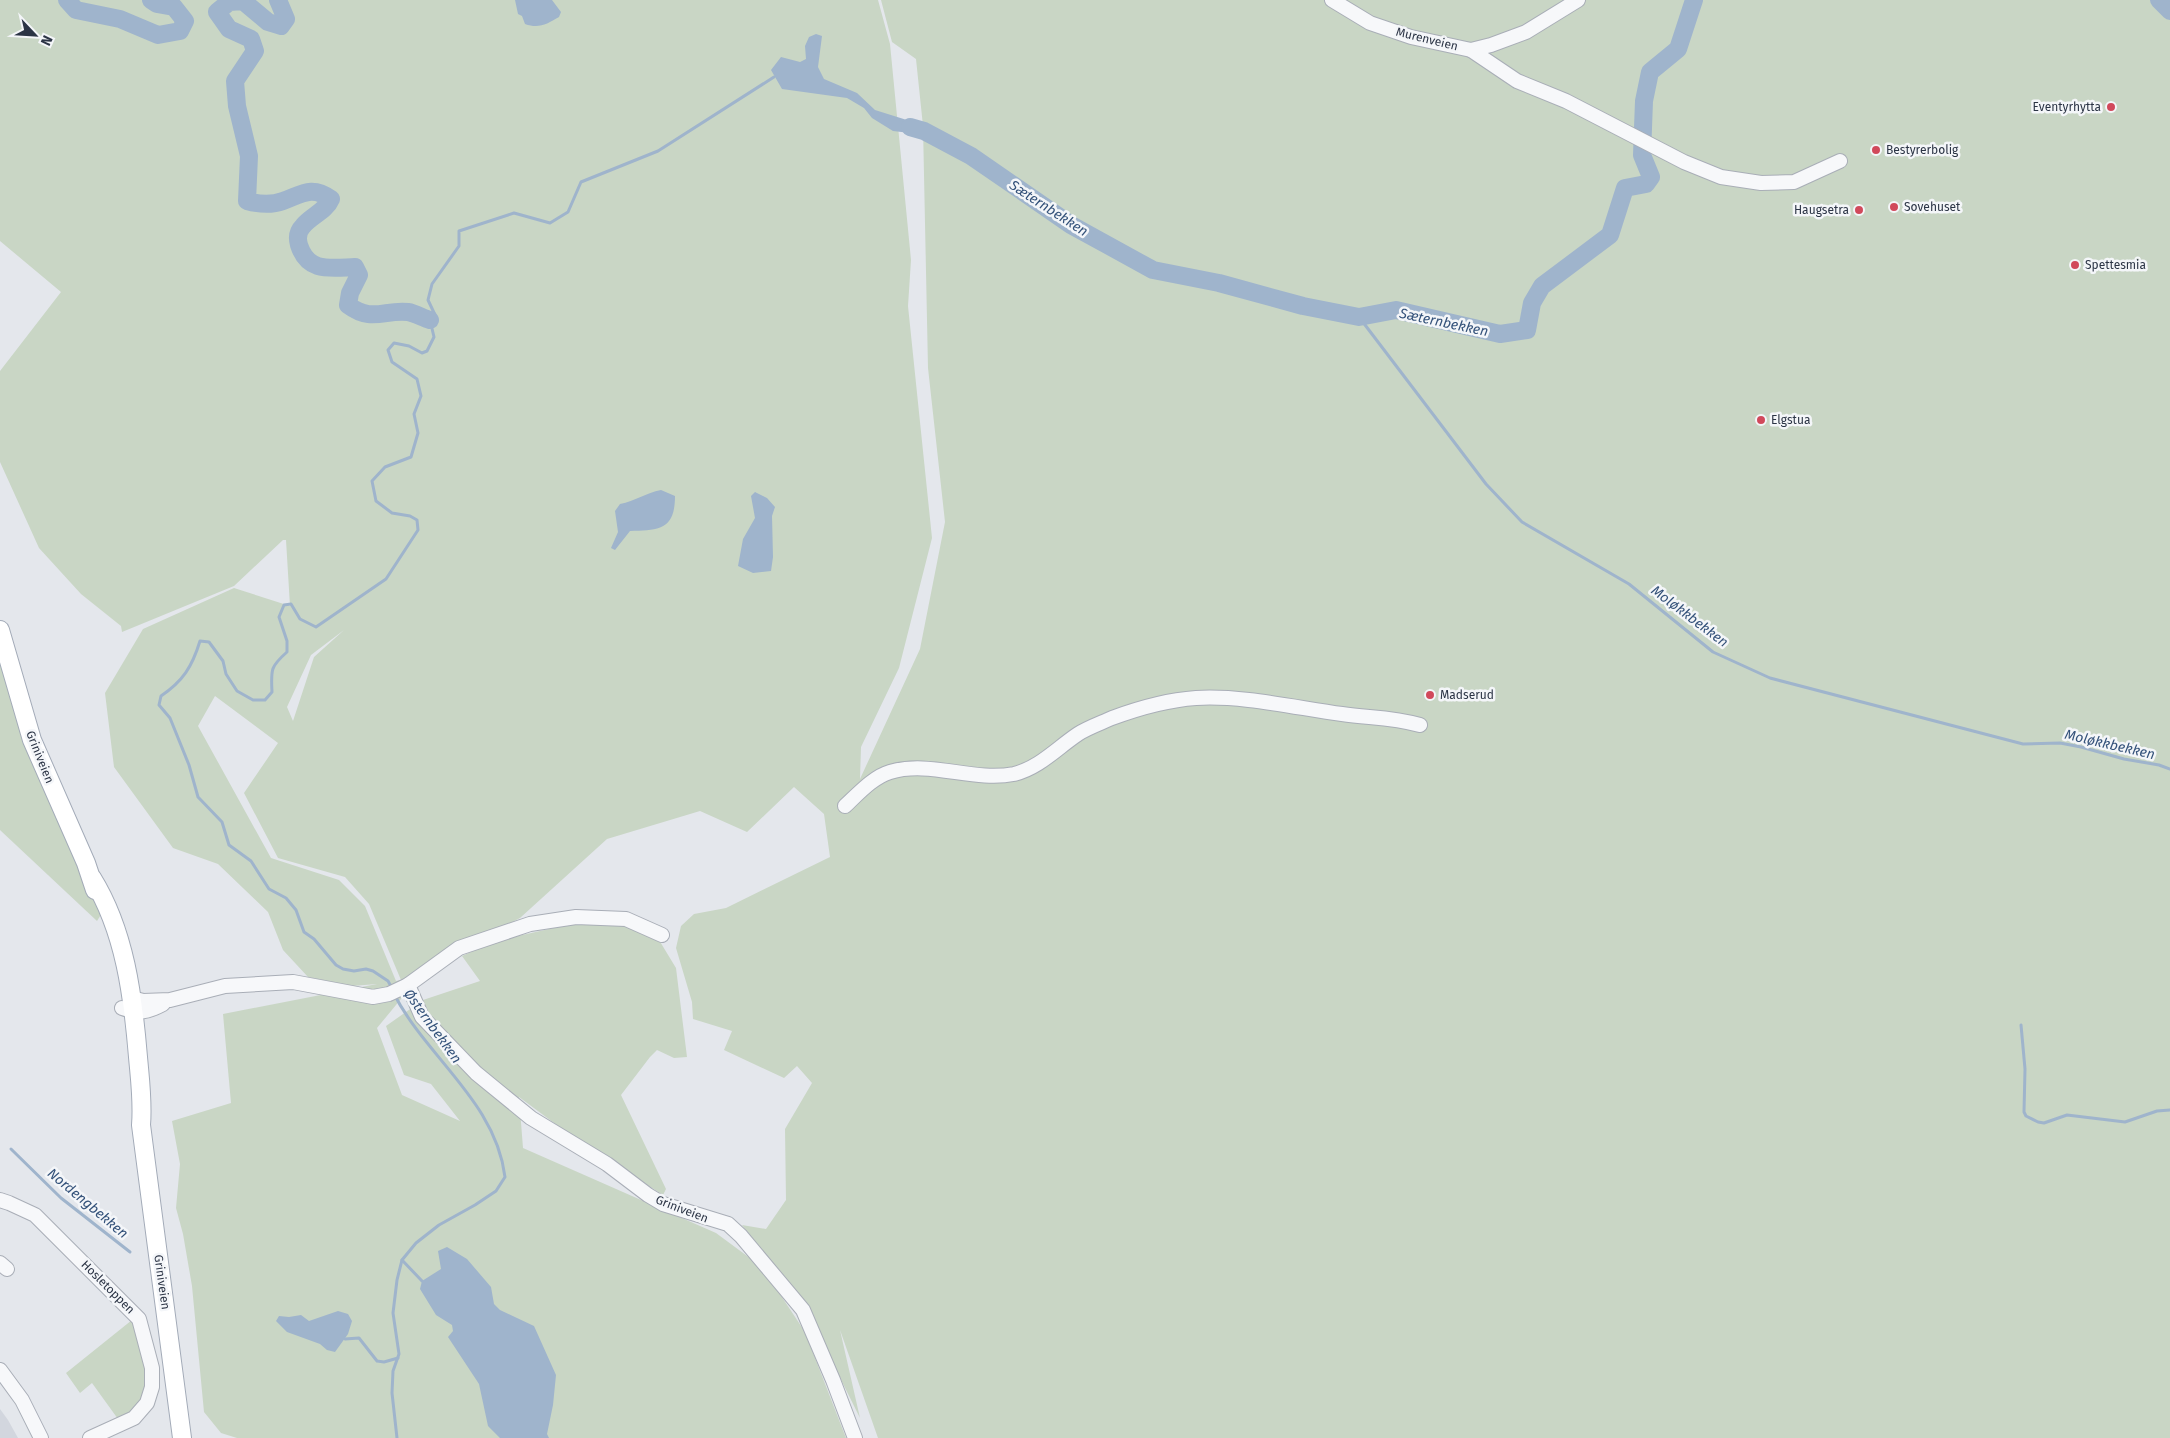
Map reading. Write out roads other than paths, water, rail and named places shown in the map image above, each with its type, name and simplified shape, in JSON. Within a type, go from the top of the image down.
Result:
[{"type":"main road","name":"Griniveien","points":[[0,630],[32,740],[92,878],[130,1006],[142,1108],[141,1125],[182,1438]]},
{"type":"street","name":"Murenveien","points":[[1332,0],[1370,24],[1411,37],[1471,50],[1526,32],[1578,0]]},
{"type":"street","points":[[1471,50],[1517,81],[1566,101],[1684,162],[1721,177],[1761,183],[1794,182],[1840,161]]},
{"type":"street","points":[[845,806],[868,784],[889,772],[912,769],[987,776],[1014,774],[1038,765],[1080,733],[1110,719],[1174,700],[1210,697],[1344,715],[1388,717],[1420,725]]},
{"type":"street","points":[[130,1006],[153,1009],[170,1000],[225,986],[293,982],[373,997],[399,990],[459,948],[530,924],[576,917],[626,919],[662,935]]},
{"type":"street","name":"Griniveien","points":[[399,990],[422,1017],[476,1073],[531,1118],[607,1164],[662,1204],[728,1224],[741,1236],[803,1310],[855,1438]]},
{"type":"street","name":"Hosletoppen","points":[[0,1200],[35,1215],[139,1319],[152,1368],[152,1387],[147,1404],[134,1418],[90,1438]]},
{"type":"street","points":[[0,1370],[21,1400],[41,1438]]},
{"type":"water","points":[[515,0],[552,0],[561,12],[559,17],[547,24],[539,26],[525,24],[522,16],[518,14]]},
{"type":"water","points":[[816,34],[822,36],[818,67],[824,79],[857,93],[875,110],[910,121],[910,133],[893,131],[872,118],[864,108],[847,98],[782,89],[771,70],[781,57],[800,62],[806,59],[805,46],[809,37]]},
{"type":"water","points":[[661,490],[675,496],[672,516],[668,522],[663,526],[649,530],[630,531],[615,550],[611,548],[618,532],[615,511],[620,504]]},
{"type":"water","points":[[755,492],[767,498],[775,507],[772,516],[773,557],[771,571],[753,573],[738,566],[743,539],[755,518],[751,496]]},
{"type":"water","points":[[447,1247],[467,1259],[491,1287],[494,1304],[500,1310],[534,1326],[556,1375],[553,1405],[547,1434],[549,1438],[500,1438],[488,1426],[479,1384],[448,1337],[453,1331],[452,1325],[436,1315],[420,1289],[422,1281],[441,1269],[438,1251]]},
{"type":"water","points":[[338,1311],[348,1314],[352,1321],[348,1334],[335,1352],[327,1350],[320,1344],[287,1332],[276,1321],[279,1316],[301,1315],[309,1321]]},
{"type":"waterway","points":[[67,0],[76,10],[120,19],[158,35],[180,31],[185,21],[174,7],[157,4],[151,0]]},
{"type":"waterway","points":[[278,0],[286,19],[281,26],[268,22],[243,1],[229,2],[217,12],[229,29],[251,39],[255,51],[235,81],[237,106],[249,156],[247,201],[274,203],[307,192],[318,192],[331,199],[326,207],[301,228],[298,237],[303,254],[314,265],[321,267],[355,267],[359,275],[350,293],[348,305],[357,310],[371,314],[408,312],[430,320]]},
{"type":"waterway","name":"Sæternbekken","points":[[910,127],[924,131],[971,156],[1071,225],[1153,270],[1219,283],[1303,306],[1359,317],[1396,310],[1500,334],[1527,330],[1532,303],[1542,286],[1610,235],[1625,188],[1646,184],[1651,177],[1642,155],[1644,101],[1650,72],[1678,49],[1694,0]]},
{"type":"waterway","name":"Sæternbekken","points":[[2159,0],[2170,11]]},
{"type":"waterway","name":"Østernbekken","points":[[392,988],[388,981],[373,971],[366,969],[354,971],[343,969],[336,965],[314,939],[304,932],[296,910],[286,898],[269,889],[251,861],[229,845],[222,822],[198,797],[189,765],[170,718],[159,705],[161,696],[186,673],[200,641],[209,642],[223,661],[226,674],[237,691],[253,700],[265,700],[272,692],[273,669],[277,661],[287,652],[287,641],[279,617],[284,605],[291,604],[300,619],[316,627],[386,579],[418,530],[417,520],[410,516],[392,513],[376,501],[372,481],[385,467],[411,457],[418,433],[414,414],[421,396],[417,379],[392,362],[388,350],[394,343],[409,346],[422,353],[427,351],[434,337],[430,320],[436,317],[428,300],[432,284],[459,246],[459,231],[514,213],[550,223],[568,212],[581,182],[658,151],[774,77]]},
{"type":"waterway","name":"Moløkkbekken","points":[[1359,317],[1486,484],[1522,522],[1629,584],[1713,652],[1770,678],[2023,744],[2060,743],[2170,769]]},
{"type":"waterway","name":"Østernbekken","points":[[394,994],[424,1039],[475,1103],[499,1150],[505,1177],[496,1191],[439,1225],[416,1243],[402,1260],[397,1280],[393,1313],[399,1354],[393,1371],[392,1393],[397,1438]]},
{"type":"waterway","points":[[2021,1025],[2025,1069],[2024,1112],[2026,1116],[2044,1123],[2067,1115],[2125,1122],[2157,1111],[2170,1110]]},
{"type":"waterway","name":"Nordengbekken","points":[[11,1149],[61,1198],[130,1252]]},
{"type":"waterway","points":[[402,1260],[422,1281]]},
{"type":"waterway","name":"Nordengbekken","points":[[345,1339],[359,1338],[377,1361],[384,1362],[398,1358]]},
{"type":"place","name":"Eventyrhytta","points":[[2111,107]]},
{"type":"place","name":"Bestyrerbolig","points":[[1876,150]]},
{"type":"place","name":"Sovehuset","points":[[1894,207]]},
{"type":"place","name":"Haugsetra","points":[[1859,210]]},
{"type":"place","name":"Spettesmia","points":[[2075,265]]},
{"type":"place","name":"Elgstua","points":[[1761,420]]},
{"type":"place","name":"Madserud","points":[[1430,695]]}]
